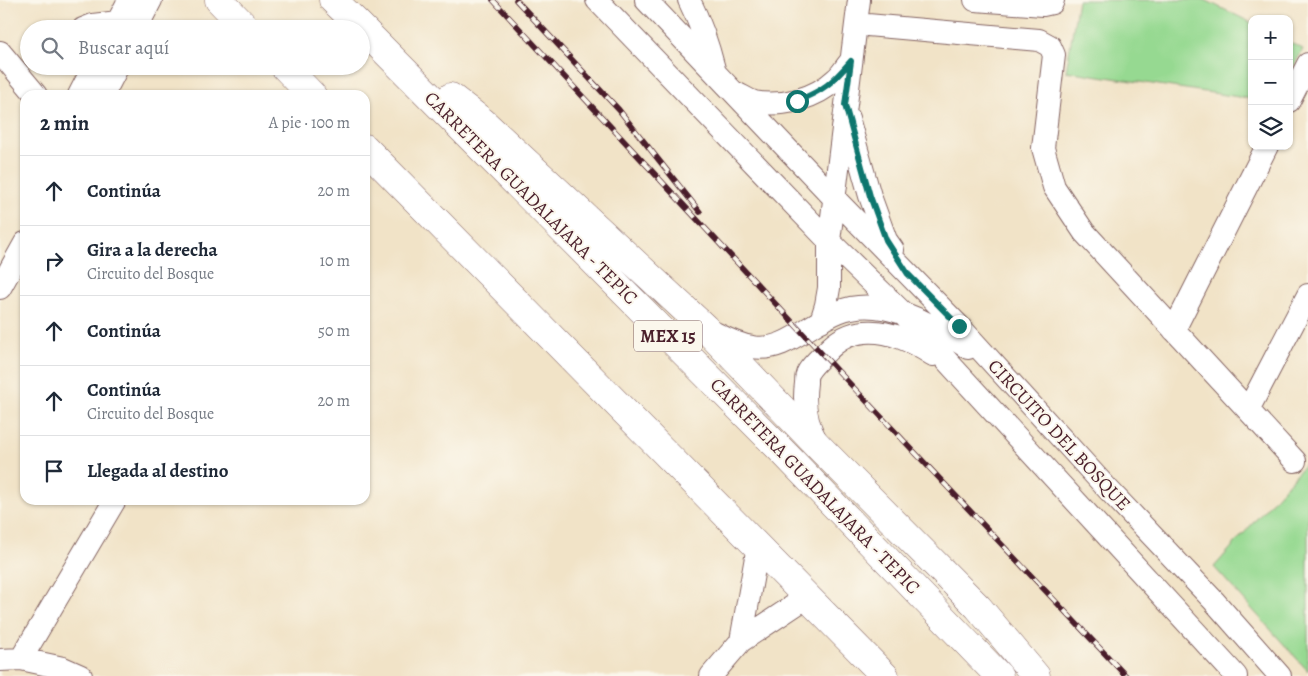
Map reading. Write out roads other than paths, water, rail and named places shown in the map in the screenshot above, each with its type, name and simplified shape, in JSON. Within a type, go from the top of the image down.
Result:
[{"type":"highway","points":[[219,0],[238,20]]},
{"type":"highway","name":"CARRETERA GUADALAJARA - TEPIC","points":[[333,0],[354,20]]},
{"type":"highway","points":[[370,33],[482,122],[705,328],[978,608],[1036,676]]},
{"type":"highway","name":"CARRETERA GUADALAJARA - TEPIC","points":[[370,36],[770,438],[999,676]]},
{"type":"highway","points":[[293,75],[307,90]]},
{"type":"highway","points":[[370,153],[885,676]]},
{"type":"street","points":[[124,20],[129,0]]},
{"type":"street","points":[[129,20],[151,0]]},
{"type":"street","name":"CIRCUITO DEL BOSQUE","points":[[597,0],[955,369],[1236,676]]},
{"type":"street","name":"CIRCUITO DEL BOSQUE","points":[[646,0],[834,198],[959,326],[1280,676]]},
{"type":"street","points":[[689,0],[707,43],[714,73]]},
{"type":"street","points":[[821,321],[829,288],[829,241],[859,0]]},
{"type":"street","points":[[975,0],[1043,5],[1052,3],[1054,0]]},
{"type":"street","points":[[856,24],[1039,40],[1050,46],[1054,55],[1043,148],[1054,188],[1084,232],[1295,461]]},
{"type":"street","points":[[0,52],[20,65]]},
{"type":"street","points":[[732,91],[752,101],[774,104],[797,101],[824,88],[851,61]]},
{"type":"street","points":[[1293,94],[1308,64]]},
{"type":"street","points":[[27,75],[34,90]]},
{"type":"street","points":[[82,90],[89,75]]},
{"type":"street","points":[[106,90],[113,75]]},
{"type":"street","points":[[845,105],[870,196],[886,240],[908,274]]},
{"type":"street","points":[[1174,330],[1265,150]]},
{"type":"street","points":[[0,288],[20,252]]},
{"type":"street","points":[[1248,410],[1308,296]]},
{"type":"street","points":[[705,328],[738,344],[753,348],[772,347],[785,343],[838,312],[862,306],[879,307],[929,324],[952,336],[999,369]]},
{"type":"street","points":[[823,451],[813,435],[807,417],[804,398],[807,373],[832,345],[849,335],[866,332],[887,333],[914,343],[955,369]]},
{"type":"street","points":[[81,676],[63,668],[11,659],[112,505]]},
{"type":"street","points":[[741,641],[758,546]]},
{"type":"street","points":[[711,676],[741,641],[807,597]]},
{"type":"railway","points":[[493,0],[838,371],[1126,676]]},
{"type":"railway","points":[[516,0],[619,110],[700,212]]}]
